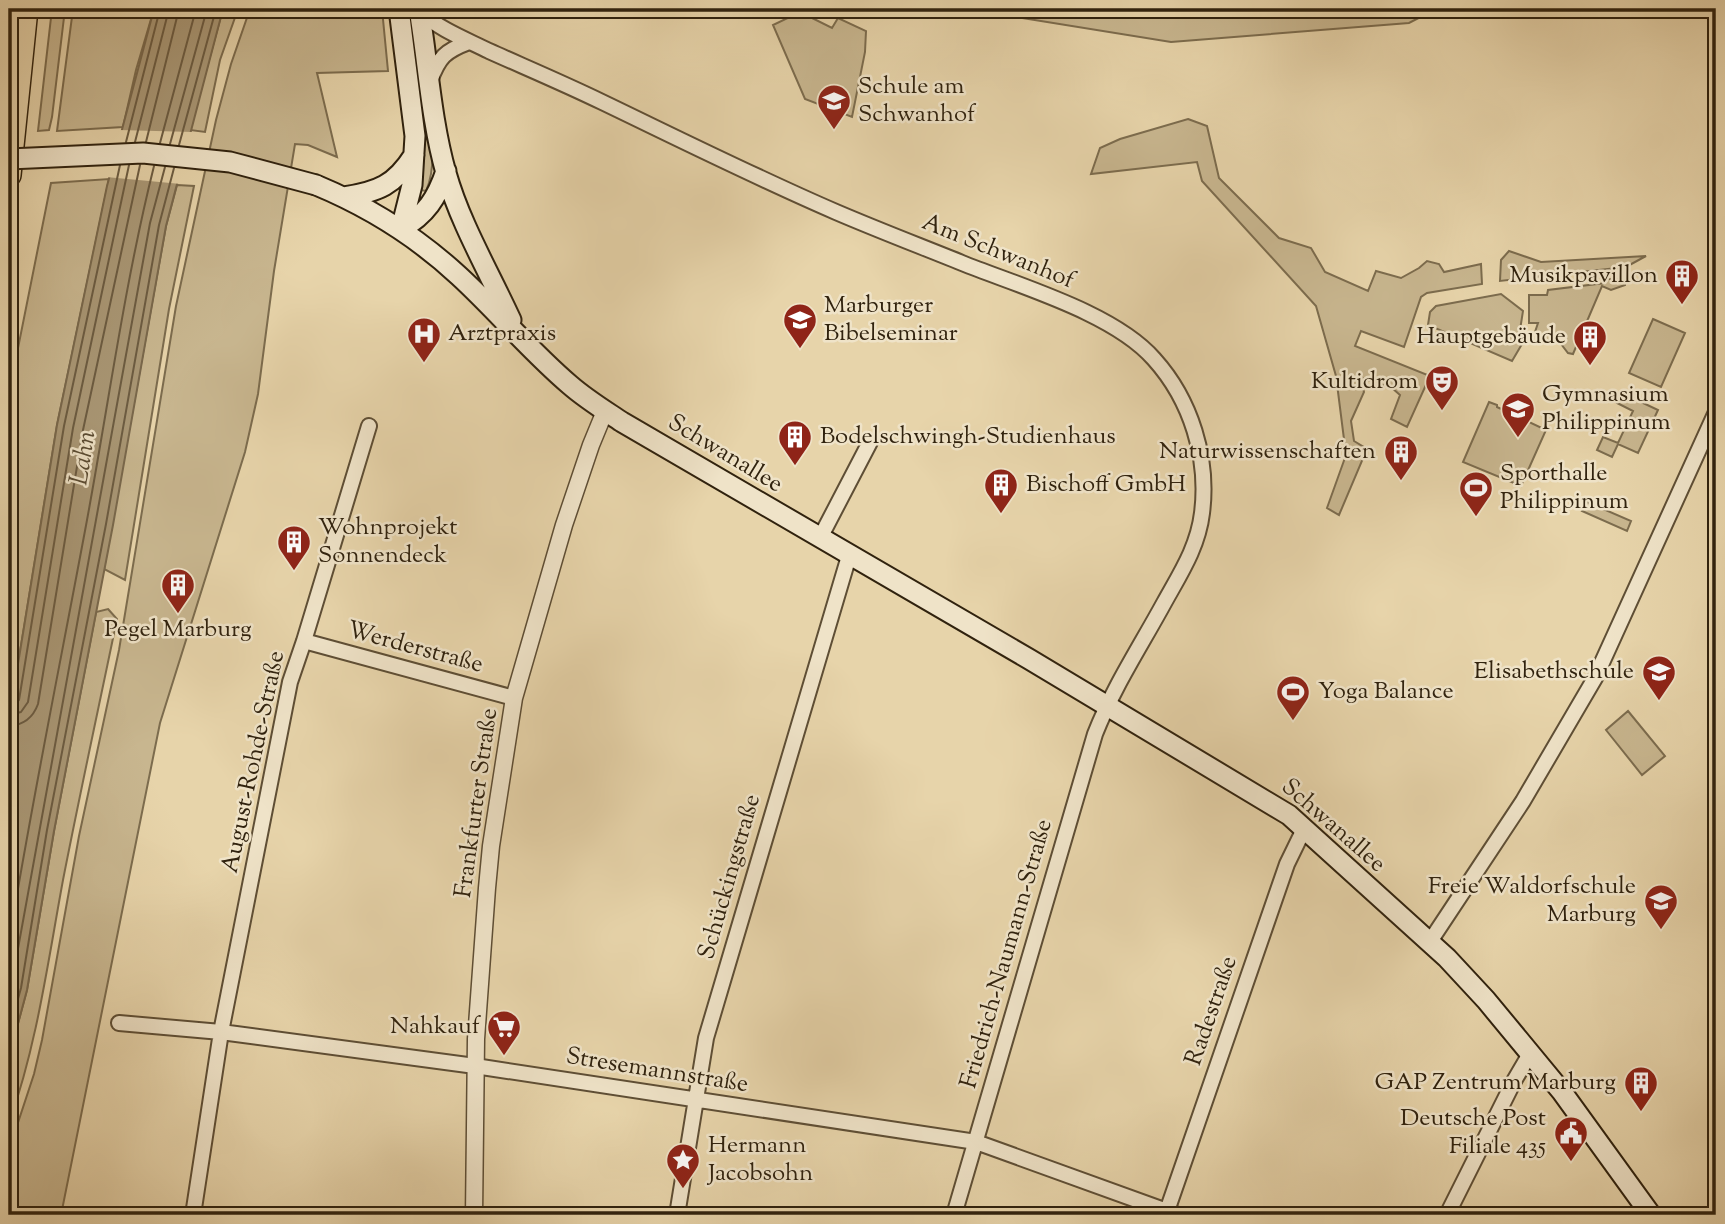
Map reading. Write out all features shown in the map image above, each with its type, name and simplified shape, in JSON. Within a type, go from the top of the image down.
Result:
[{"type":"highway","points":[[9,175],[26,9]]},
{"type":"main road","points":[[399,9],[413,114],[415,155],[412,185],[401,229]]},
{"type":"main road","points":[[419,10],[446,171],[464,220],[517,334]]},
{"type":"main road","name":"Schwanallee","points":[[9,159],[143,153],[230,162],[316,186],[344,197],[401,229],[451,268],[572,387],[605,411],[1251,790],[1305,827],[1457,968],[1525,1045],[1651,1215]]},
{"type":"main road","points":[[344,197],[363,194],[391,183],[405,170],[415,155]]},
{"type":"main road","points":[[401,229],[423,214],[432,204],[446,171]]},
{"type":"street","name":"Am Schwanhof","points":[[419,10],[437,25],[469,42],[834,211],[1081,310],[1128,336],[1154,359],[1179,394],[1195,431],[1203,471],[1202,517],[1193,551],[1107,706]]},
{"type":"street","points":[[430,80],[437,63],[446,53],[469,42]]},
{"type":"street","name":"Frankfurter Straße","points":[[474,1215],[475,1066],[491,846],[514,698],[564,525],[605,411]]},
{"type":"street","points":[[1429,943],[1523,802],[1594,678],[1716,412]]},
{"type":"street","name":"August-Rohde-Straße","points":[[193,1215],[221,1032],[290,682],[369,426]]},
{"type":"street","points":[[820,538],[870,442]]},
{"type":"street","name":"Schückingstraße","points":[[677,1215],[706,1038],[849,556]]},
{"type":"street","name":"Werderstraße","points":[[304,641],[514,698]]},
{"type":"street","name":"Friedrich-Naumann-Straße","points":[[954,1215],[1088,755],[1107,706]]},
{"type":"street","name":"Radestraße","points":[[1172,1213],[1287,864],[1305,827]]},
{"type":"street","name":"Stresemannstraße","points":[[119,1023],[221,1032],[475,1066],[976,1142],[1172,1213]]},
{"type":"street","points":[[1447,1215],[1514,1080],[1525,1045]]},
{"type":"shaded area","points":[[52,9],[65,9],[52,117],[49,130],[38,131]]},
{"type":"shaded area","points":[[73,9],[154,9],[123,127],[57,131]]},
{"type":"shaded area","points":[[223,9],[238,9],[220,60],[205,132],[190,130]]},
{"type":"shaded area","points":[[250,9],[382,9],[388,71],[317,73],[337,157],[308,145],[295,144],[274,271],[258,394],[245,452],[160,723],[61,1215],[9,1215],[9,1150],[34,1074],[42,1040],[79,836],[119,650],[176,306],[216,120]]},
{"type":"shaded area","points":[[999,9],[1436,9],[1409,23],[1171,42],[1016,17]]},
{"type":"shaded area","points":[[800,12],[832,28],[838,18],[866,31],[865,52],[852,117],[805,99],[773,25]]},
{"type":"shaded area","points":[[413,43],[416,45],[423,79],[432,139],[431,176],[426,191],[420,190],[424,137]]},
{"type":"shaded area","points":[[1188,119],[1207,126],[1219,178],[1279,238],[1311,248],[1325,272],[1368,291],[1376,271],[1401,278],[1427,261],[1439,264],[1444,272],[1481,264],[1482,284],[1427,293],[1421,297],[1404,347],[1361,331],[1355,346],[1430,376],[1407,427],[1391,419],[1400,395],[1392,388],[1359,377],[1364,392],[1351,421],[1354,441],[1367,449],[1339,515],[1327,508],[1346,455],[1336,376],[1316,306],[1202,181],[1197,162],[1091,174],[1100,148],[1120,139]]},
{"type":"shaded area","points":[[109,179],[57,425],[9,719],[9,393],[51,183]]},
{"type":"shaded area","points":[[177,185],[194,186],[169,309],[125,580],[104,569],[166,226]]},
{"type":"shaded area","points":[[1509,251],[1541,262],[1646,256],[1626,267],[1500,281],[1501,260]]},
{"type":"shaded area","points":[[1607,279],[1621,279],[1625,285],[1611,290],[1602,286],[1573,354],[1568,353],[1561,344],[1541,338],[1535,332],[1538,323],[1529,323],[1529,295],[1547,295],[1548,290],[1605,283]]},
{"type":"shaded area","points":[[1501,294],[1523,311],[1520,330],[1522,344],[1512,361],[1428,325],[1430,312],[1436,306]]},
{"type":"shaded area","points":[[1653,319],[1685,333],[1661,387],[1629,373]]},
{"type":"shaded area","points":[[1622,393],[1658,410],[1638,453],[1618,444],[1612,457],[1597,450],[1603,437],[1618,443],[1633,411],[1617,403]]},
{"type":"shaded area","points":[[1489,402],[1546,430],[1521,486],[1463,462]]},
{"type":"shaded area","points":[[1587,502],[1631,521],[1627,531],[1582,511]]},
{"type":"shaded area","points":[[108,609],[117,619],[69,847],[34,1033],[9,1123],[9,1057],[27,990],[96,612]]},
{"type":"shaded area","points":[[1628,711],[1665,756],[1642,775],[1606,730]]},
{"type":"water","name":"Lahn","points":[[154,9],[223,9],[166,226],[27,990],[9,1057],[9,719],[57,425],[107,186]]},
{"type":"pier","points":[[119,130],[193,132],[181,184],[106,177]]},
{"type":"place","name":"Schule am Schwanhof","points":[[834,131]]},
{"type":"place","name":"Musikpavillon","points":[[1682,306]]},
{"type":"place","name":"Marburger Bibelseminar","points":[[800,350]]},
{"type":"place","name":"Arztpraxis","points":[[424,364]]},
{"type":"place","name":"Hauptgebäude","points":[[1590,367]]},
{"type":"place","name":"Kultidrom","points":[[1442,412]]},
{"type":"place","name":"Gymnasium Philippinum","points":[[1518,439]]},
{"type":"place","name":"Bodelschwingh-Studienhaus","points":[[795,467]]},
{"type":"place","name":"Naturwissenschaften","points":[[1401,482]]},
{"type":"place","name":"Bischoff GmbH","points":[[1001,515]]},
{"type":"place","name":"Sporthalle Philippinum","points":[[1476,518]]},
{"type":"place","name":"Wohnprojekt Sonnendeck","points":[[294,572]]},
{"type":"place","name":"Pegel Marburg","points":[[178,615]]},
{"type":"place","name":"Elisabethschule","points":[[1659,702]]},
{"type":"place","name":"Yoga Balance","points":[[1293,722]]},
{"type":"place","name":"Freie Waldorfschule Marburg","points":[[1661,931]]},
{"type":"place","name":"Nahkauf","points":[[504,1057]]},
{"type":"place","name":"GAP Zentrum Marburg","points":[[1641,1113]]},
{"type":"place","name":"Deutsche Post Filiale 435","points":[[1571,1163]]},
{"type":"place","name":"Hermann Jacobsohn","points":[[683,1190]]}]
